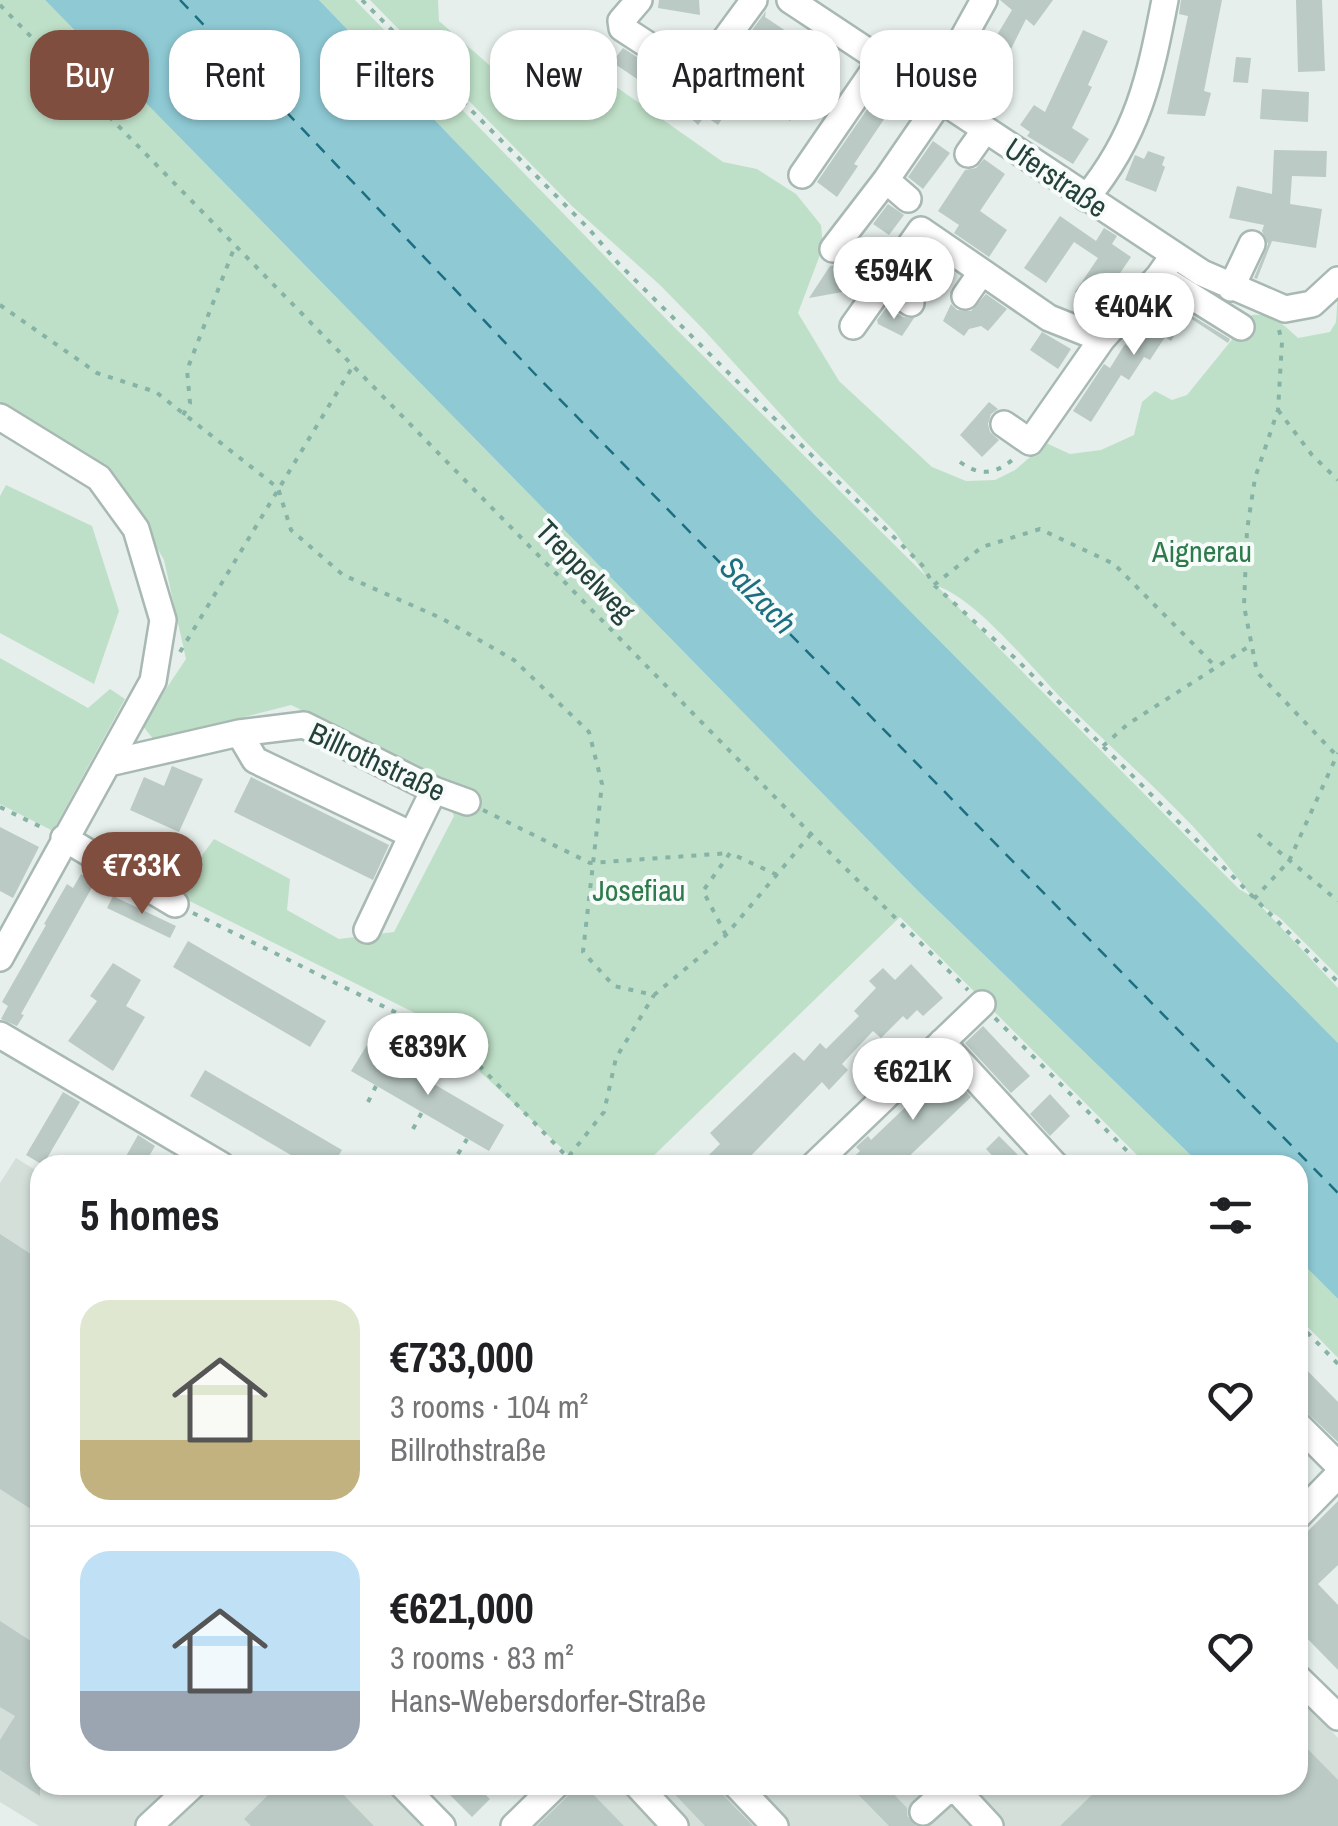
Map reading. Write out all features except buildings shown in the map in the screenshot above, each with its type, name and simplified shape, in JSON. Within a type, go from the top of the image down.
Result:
[{"type":"street","points":[[638,0],[620,21],[622,28],[695,72],[708,64],[754,0]]},
{"type":"street","name":"Uferstraße","points":[[790,0],[860,46]]},
{"type":"street","points":[[1069,196],[1118,154],[1140,108],[1152,70],[1165,0]]},
{"type":"street","points":[[802,175],[860,91]]},
{"type":"street","points":[[834,249],[927,120]]},
{"type":"street","points":[[931,130],[934,120]]},
{"type":"street","name":"Uferstraße","points":[[970,120],[1069,196],[1116,224],[1166,266],[1272,306]]},
{"type":"street","points":[[968,154],[985,130]]},
{"type":"street","points":[[886,180],[908,199]]},
{"type":"street","points":[[853,326],[922,230],[1049,318],[1102,339]]},
{"type":"street","points":[[1231,288],[1252,244]]},
{"type":"street","points":[[1004,424],[1034,437],[1102,339],[1166,266],[1242,327]]},
{"type":"street","points":[[965,296],[981,272]]},
{"type":"street","points":[[1272,306],[1295,310],[1312,304],[1338,280]]},
{"type":"street","points":[[882,284],[911,303]]},
{"type":"street","points":[[0,417],[99,478],[136,529],[163,620],[152,681],[0,958]]},
{"type":"street","name":"Billrothstraße","points":[[109,763],[239,733],[304,725],[434,790],[467,802]]},
{"type":"street","points":[[239,733],[255,760],[412,835]]},
{"type":"street","points":[[366,930],[434,790]]},
{"type":"street","points":[[64,838],[175,904]]},
{"type":"street","points":[[824,1155],[982,1004]]},
{"type":"street","points":[[0,1035],[204,1155]]},
{"type":"street","points":[[942,1042],[1046,1155]]},
{"type":"street","points":[[1308,1435],[1338,1465]]},
{"type":"street","points":[[1308,1506],[1338,1476]]},
{"type":"street","points":[[1308,1688],[1338,1717]]},
{"type":"street","points":[[149,1826],[182,1795]]},
{"type":"street","points":[[412,1795],[442,1826]]},
{"type":"street","points":[[514,1826],[546,1795]]},
{"type":"street","points":[[646,1795],[675,1826]]},
{"type":"street","points":[[746,1795],[775,1826]]},
{"type":"street","points":[[924,1812],[942,1795]]},
{"type":"street","points":[[961,1795],[990,1826]]},
{"type":"path","points":[[362,0],[618,263],[922,565],[934,585],[1017,660],[1338,982]]},
{"type":"path","name":"Treppelweg","points":[[0,5],[811,834],[1131,1155]]},
{"type":"path","points":[[183,415],[190,403],[187,370],[236,244]]},
{"type":"path","points":[[0,305],[97,373],[156,392],[278,488],[291,530],[343,575],[441,618],[514,660],[589,732],[602,784],[590,863],[583,952],[614,986],[654,995]]},
{"type":"path","points":[[1254,899],[1289,861],[1337,755],[1257,672],[1244,606],[1247,530],[1256,478],[1278,410],[1282,342],[1272,306]]},
{"type":"path","points":[[178,654],[353,366]]},
{"type":"path","points":[[1278,410],[1312,455],[1338,480]]},
{"type":"path","points":[[960,462],[979,472],[992,472],[1006,465],[1034,437]]},
{"type":"path","points":[[934,585],[982,546],[1040,529],[1114,564],[1216,667]]},
{"type":"path","points":[[1102,746],[1128,724],[1252,645]]},
{"type":"path","points":[[467,802],[590,863],[730,852],[777,874]]},
{"type":"path","points":[[0,807],[64,838]]},
{"type":"path","points":[[570,1155],[604,1112],[616,1058],[654,995],[726,934],[811,834]]},
{"type":"path","points":[[1258,834],[1338,901]]},
{"type":"path","points":[[726,934],[704,891],[730,852]]},
{"type":"path","points":[[175,904],[405,1017],[473,1059],[565,1155]]},
{"type":"path","points":[[368,1102],[376,1086]]},
{"type":"path","points":[[413,1129],[422,1112]]},
{"type":"path","points":[[458,1154],[467,1139]]},
{"type":"path","points":[[1308,1333],[1338,1364]]},
{"type":"shaded area","points":[[16,1158],[30,1167],[30,1795],[424,1795],[454,1826],[39,1826],[0,1802],[0,1183]]},
{"type":"shaded area","points":[[1308,1706],[1338,1738],[1338,1826],[504,1826],[537,1795],[1308,1795]]},
{"type":"green space","name":"Josefiau","points":[[0,0],[45,0],[74,30],[30,30],[30,120],[149,120],[149,106],[920,893],[1191,1155],[1137,1155],[900,917],[654,1155],[569,1155],[419,1015],[115,864],[113,851],[124,838],[189,873],[214,839],[290,879],[287,910],[339,939],[394,932],[454,816],[437,776],[291,705],[154,740],[142,725],[186,659],[164,560],[115,475],[0,405]]},
{"type":"green space","name":"Aignerau","points":[[319,0],[355,0],[384,30],[348,30]]},
{"type":"green space","name":"Aignerau","points":[[370,0],[438,0],[439,21],[449,30],[399,30]]},
{"type":"green space","name":"Aignerau","points":[[470,48],[490,66],[490,120],[617,120],[617,87],[637,102],[637,120],[663,120],[723,162],[757,169],[796,194],[821,225],[823,247],[798,313],[839,381],[932,467],[966,481],[995,480],[1015,470],[1046,443],[1070,454],[1101,450],[1134,435],[1142,402],[1155,391],[1172,400],[1187,395],[1252,315],[1272,318],[1298,338],[1330,332],[1336,322],[1338,291],[1338,976],[1279,917],[1259,904],[1338,988],[1338,1043],[814,514],[435,120],[470,118],[927,577],[895,532],[704,330],[572,206],[470,102]],"holes":[[[937,586],[970,605],[1186,820],[1251,896],[1239,889]]]},
{"type":"green space","points":[[6,485],[92,526],[119,611],[94,684],[0,633],[0,496]]},
{"type":"green space","points":[[0,658],[88,708],[110,689],[125,699],[53,831],[0,804]]},
{"type":"green space","points":[[1308,1269],[1338,1299],[1338,1358],[1308,1327]]},
{"type":"water","name":"Salzach","points":[[45,0],[319,0],[348,30],[320,30],[320,120],[435,120],[814,514],[1338,1043],[1338,1299],[1308,1269],[1308,1155],[1191,1155],[920,893],[149,106],[149,30],[74,30]]},
{"type":"ferry route","points":[[180,0],[535,374],[1301,1155]]},
{"type":"ferry route","points":[[1308,1162],[1338,1193]]}]
